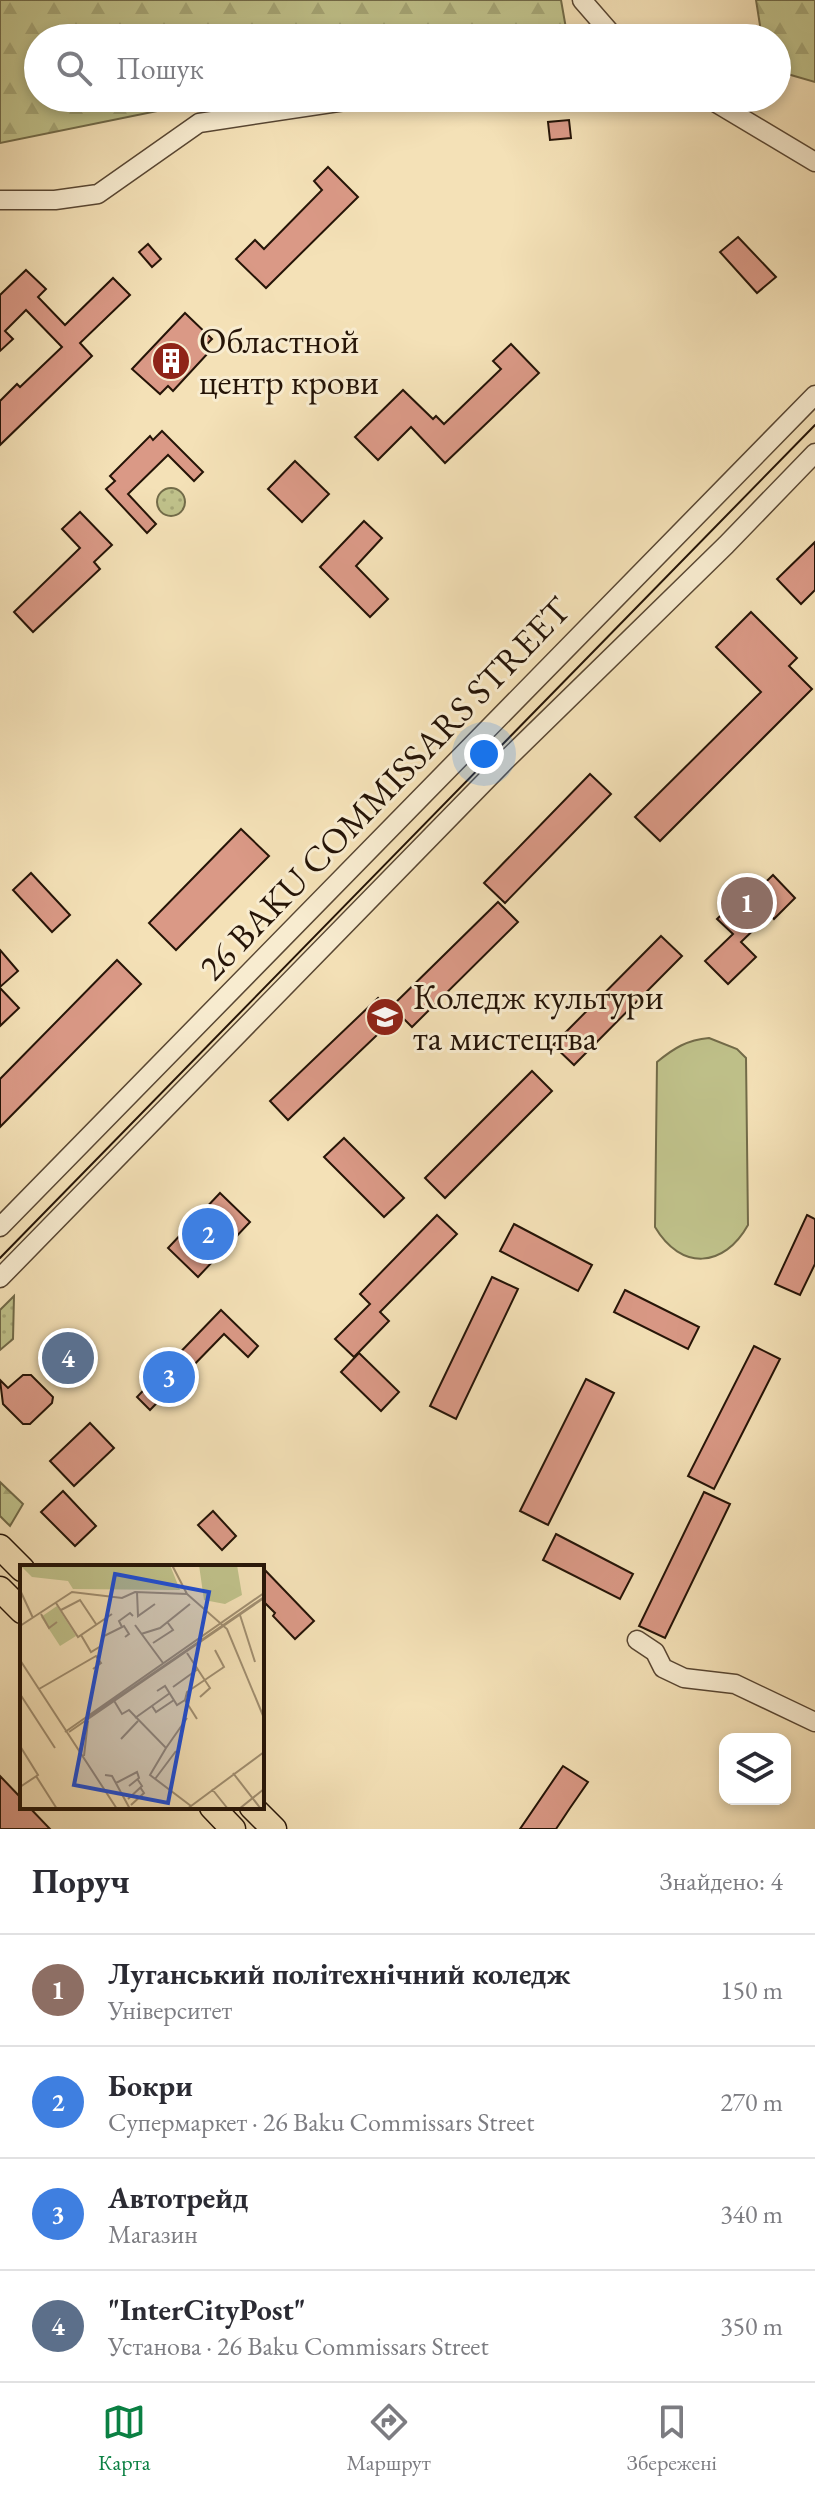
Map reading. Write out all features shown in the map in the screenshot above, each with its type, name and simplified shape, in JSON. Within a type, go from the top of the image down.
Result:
[{"type":"main road","points":[[0,1547],[20,1567]]},
{"type":"main road","points":[[0,1589],[20,1609]]},
{"type":"main road","points":[[214,1809],[233,1829]]},
{"type":"main road","points":[[254,1809],[274,1829]]},
{"type":"street","points":[[582,0],[603,24]]},
{"type":"street","points":[[0,200],[55,200],[98,194],[199,123],[272,112]]},
{"type":"street","points":[[731,112],[815,162]]},
{"type":"street","name":"26 BAKU COMMISSARS STREET","points":[[0,1227],[815,395]]},
{"type":"street","name":"26 BAKU COMMISSARS STREET","points":[[4,1267],[815,453]]},
{"type":"street","points":[[637,1640],[655,1652],[663,1668],[684,1678],[735,1684],[815,1722]]},
{"type":"green space","points":[[0,0],[561,0],[565,24],[24,24],[24,112],[152,112],[0,143]]},
{"type":"green space","points":[[756,0],[815,0],[815,82],[791,75],[791,24],[760,24]]},
{"type":"green space","points":[[171,488],[181,492],[185,502],[181,512],[171,516],[161,512],[157,502],[161,492]]},
{"type":"green space","points":[[709,1038],[737,1049],[746,1058],[748,1225],[727,1250],[702,1259],[677,1251],[655,1227],[657,1062],[681,1046]]},
{"type":"green space","points":[[14,1296],[13,1339],[0,1350],[0,1310]]},
{"type":"green space","points":[[0,1482],[23,1504],[10,1526],[0,1516]]},
{"type":"building","points":[[569,120],[571,138],[550,140],[548,122]]},
{"type":"building","points":[[328,167],[358,197],[266,288],[236,259],[255,240],[264,249],[322,190],[314,181]]},
{"type":"building","points":[[738,237],[776,277],[757,293],[720,252]]},
{"type":"building","points":[[148,244],[161,259],[152,267],[139,252]]},
{"type":"building","points":[[26,270],[46,289],[38,297],[65,325],[113,278],[130,295],[80,343],[92,356],[0,445],[0,401],[17,384],[20,387],[62,347],[26,310],[5,331],[13,339],[0,351],[0,295]]},
{"type":"building","name":"Областной центр крови","points":[[185,313],[212,339],[204,347],[209,352],[173,391],[168,386],[160,394],[132,369]]},
{"type":"building","points":[[511,344],[539,373],[445,463],[411,427],[378,460],[355,437],[403,390],[433,419],[436,416],[444,424],[501,369],[493,361]]},
{"type":"building","points":[[162,431],[203,472],[194,481],[168,455],[128,494],[156,524],[147,533],[106,489],[115,481],[110,476],[150,436],[153,440]]},
{"type":"building","points":[[295,461],[329,494],[302,522],[268,489]]},
{"type":"building","points":[[80,512],[112,545],[94,562],[100,569],[33,632],[14,612],[80,548],[62,529]]},
{"type":"building","points":[[364,521],[382,538],[356,566],[388,599],[370,617],[320,567]]},
{"type":"building","points":[[815,542],[815,590],[801,604],[777,579]]},
{"type":"building","points":[[751,612],[797,658],[789,666],[812,689],[660,841],[635,817],[761,692],[716,647]]},
{"type":"building","points":[[590,774],[611,794],[505,903],[484,883]]},
{"type":"building","points":[[241,829],[269,856],[176,950],[149,923]]},
{"type":"building","points":[[31,873],[70,915],[52,932],[13,890]]},
{"type":"building","points":[[773,875],[795,898],[774,919],[770,914],[741,942],[756,957],[728,984],[705,961],[733,934],[717,919],[741,896],[746,901]]},
{"type":"building","points":[[498,902],[518,922],[412,1027],[399,1014],[288,1120],[270,1101],[378,998],[388,1010]]},
{"type":"building","points":[[661,936],[682,956],[574,1065],[553,1045]]},
{"type":"building","points":[[0,950],[18,971],[0,987]]},
{"type":"building","points":[[117,960],[141,984],[0,1127],[0,1079]]},
{"type":"building","points":[[0,988],[19,1008],[0,1026]]},
{"type":"building","points":[[532,1071],[552,1091],[445,1198],[425,1178]]},
{"type":"building","points":[[344,1138],[404,1198],[384,1217],[324,1157]]},
{"type":"building","points":[[220,1193],[250,1222],[198,1277],[168,1248]]},
{"type":"building","points":[[437,1215],[457,1234],[380,1312],[389,1321],[354,1357],[335,1339],[370,1304],[360,1294]]},
{"type":"building","points":[[807,1215],[815,1219],[815,1264],[800,1295],[775,1284]]},
{"type":"building","points":[[514,1224],[592,1265],[578,1291],[500,1251]]},
{"type":"building","points":[[492,1277],[518,1289],[456,1419],[430,1406]]},
{"type":"building","points":[[625,1290],[699,1327],[688,1349],[614,1312]]},
{"type":"building","points":[[221,1310],[258,1346],[248,1357],[224,1334],[150,1410],[137,1397]]},
{"type":"building","points":[[66,1338],[92,1365],[75,1380],[50,1354]]},
{"type":"building","points":[[754,1346],[780,1359],[714,1489],[688,1476]]},
{"type":"building","points":[[359,1353],[399,1392],[381,1411],[341,1372]]},
{"type":"building","points":[[23,1375],[31,1375],[53,1397],[52,1403],[30,1424],[23,1424],[3,1404],[0,1380],[8,1388]]},
{"type":"building","points":[[586,1379],[614,1393],[548,1525],[520,1511]]},
{"type":"building","points":[[90,1423],[114,1448],[74,1486],[50,1461]]},
{"type":"building","points":[[63,1491],[96,1526],[75,1546],[41,1512]]},
{"type":"building","points":[[704,1492],[730,1504],[665,1638],[639,1626]]},
{"type":"building","points":[[213,1511],[236,1536],[222,1550],[198,1525]]},
{"type":"building","points":[[556,1534],[633,1574],[620,1599],[543,1560]]},
{"type":"building","points":[[264,1569],[314,1621],[295,1639],[273,1616],[275,1613],[264,1602]]},
{"type":"building","points":[[563,1766],[588,1782],[556,1829],[520,1829]]},
{"type":"building","points":[[0,1776],[20,1797],[20,1809],[31,1809],[50,1829],[0,1829]]},
{"type":"tram line","points":[[0,1258],[815,425]]},
{"type":"place","name":"Областной центр крови","points":[[171,361]]},
{"type":"place","name":"Луганський політехнічний коледж","points":[[747,903]]},
{"type":"place","name":"Коледж культури та мистецтва","points":[[385,1017]]},
{"type":"place","name":"Бокри","points":[[208,1234]]},
{"type":"place","name":"\"InterCityPost\"","points":[[68,1358]]},
{"type":"place","name":"Автотрейд","points":[[169,1377]]}]
